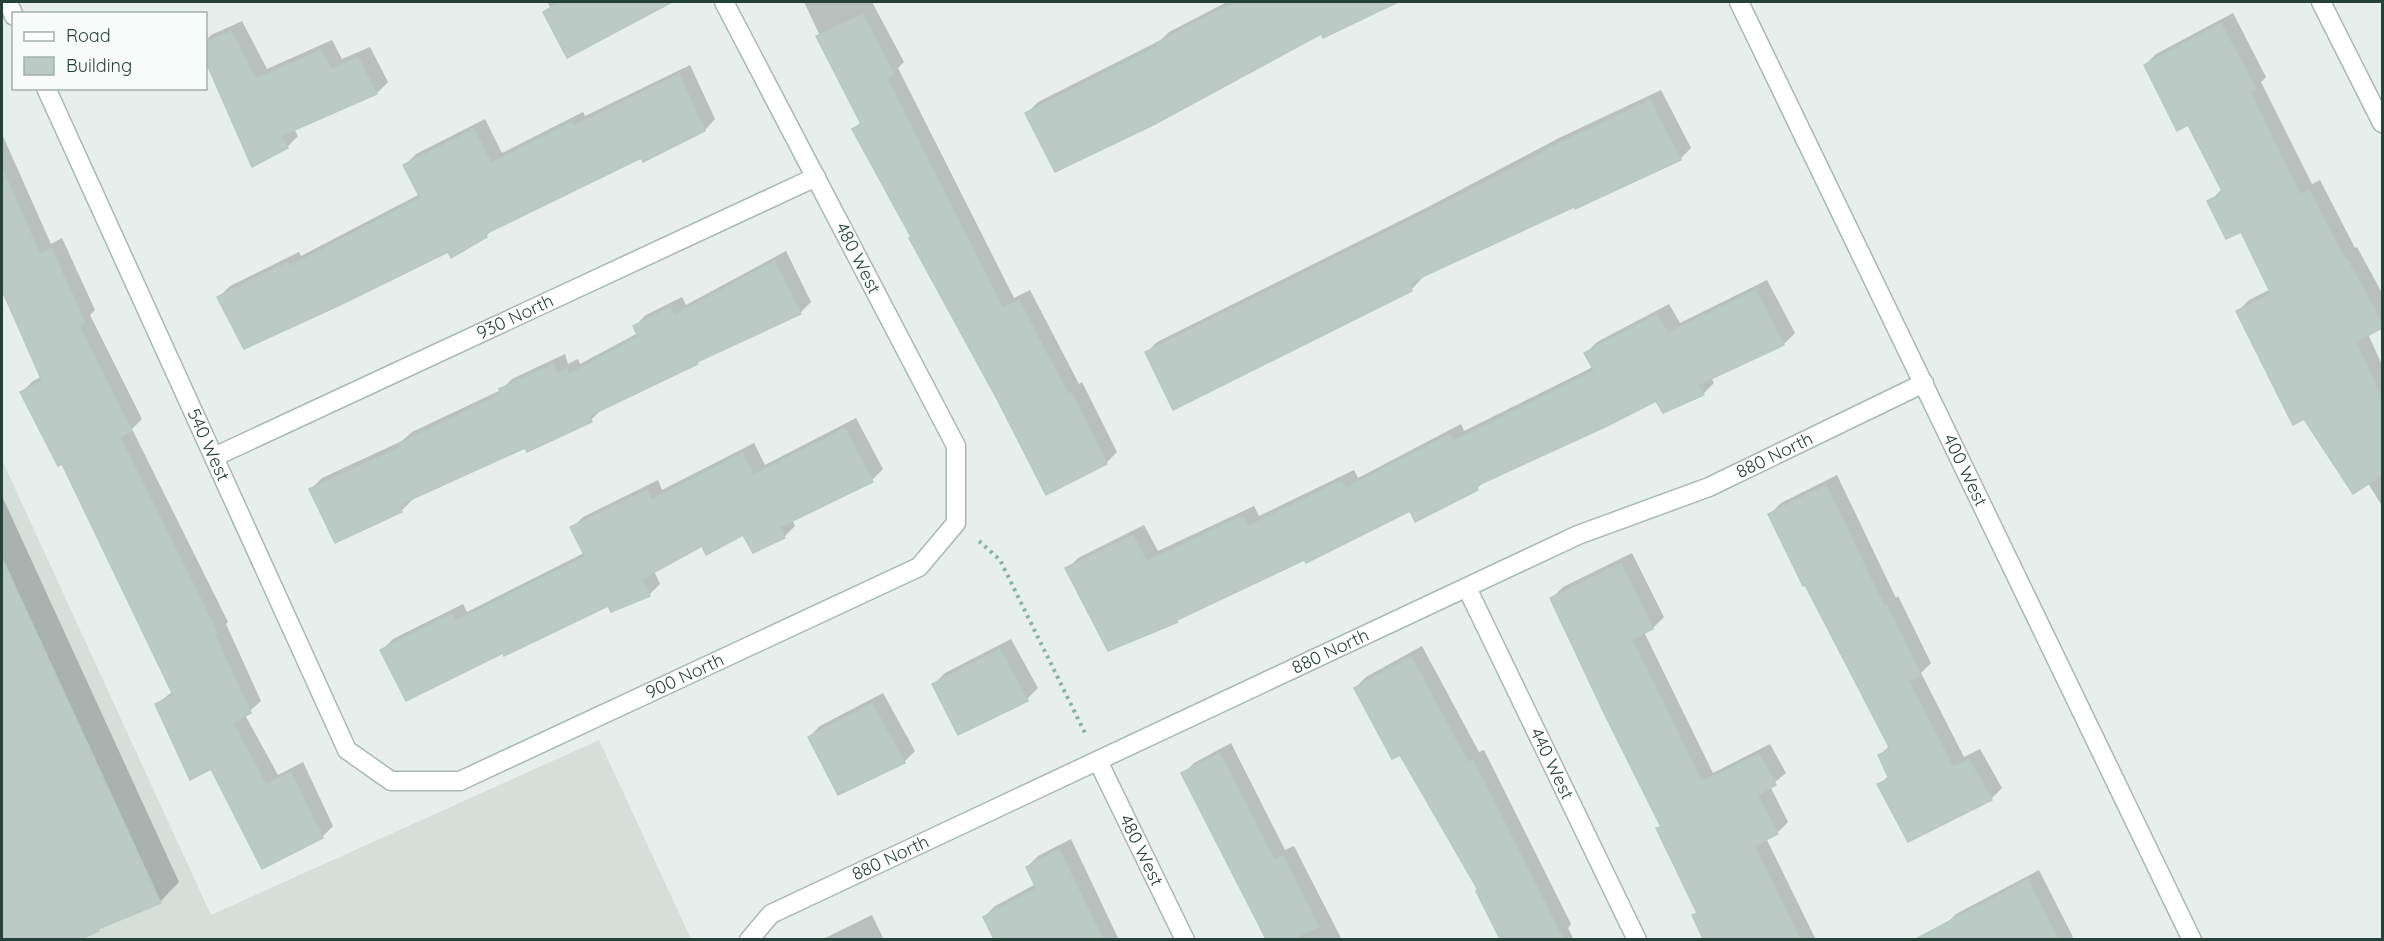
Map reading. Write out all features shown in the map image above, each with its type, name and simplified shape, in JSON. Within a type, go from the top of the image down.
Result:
[{"type":"street","name":"480 West","points":[[724,2],[956,446],[956,523]]},
{"type":"street","name":"400 West","points":[[1739,2],[2192,939]]},
{"type":"street","points":[[2321,2],[2382,123]]},
{"type":"street","name":"540 West","points":[[47,90],[346,750],[391,781]]},
{"type":"street","name":"930 North","points":[[214,457],[816,177]]},
{"type":"street","name":"880 North","points":[[749,939],[771,914],[1578,535],[1709,487],[1924,383]]},
{"type":"street","name":"900 North","points":[[391,781],[460,781],[919,567],[956,523]]},
{"type":"street","name":"440 West","points":[[1467,588],[1637,939]]},
{"type":"street","name":"480 West","points":[[1098,761],[1185,939]]},
{"type":"path","points":[[973,536],[1000,560],[1098,761]]},
{"type":"shaded area","points":[[2,460],[211,915],[599,740],[691,939],[2,939]]},
{"type":"building","points":[[560,2],[672,2],[567,58],[543,12]]},
{"type":"building","points":[[1234,2],[1398,2],[1323,38],[1321,34],[1155,124],[1055,172],[1025,113],[1158,46],[1156,43]]},
{"type":"building","points":[[863,14],[894,74],[887,78],[1003,308],[1019,300],[1068,394],[1071,392],[1107,464],[1046,495],[852,129],[861,124],[816,36]]},
{"type":"building","points":[[2221,23],[2256,89],[2250,92],[2300,194],[2309,190],[2344,258],[2346,257],[2382,323],[2382,328],[2356,342],[2382,398],[2382,475],[2353,494],[2304,419],[2293,425],[2236,311],[2271,294],[2241,232],[2226,239],[2207,201],[2223,193],[2188,125],[2177,131],[2144,65]]},
{"type":"building","points":[[231,31],[256,79],[321,50],[331,69],[358,57],[377,94],[281,136],[288,148],[252,167],[207,64],[207,42]]},
{"type":"building","points":[[679,74],[705,131],[643,162],[641,158],[485,234],[487,237],[451,258],[448,252],[244,349],[217,297],[288,262],[290,266],[420,198],[403,165],[474,129],[491,163],[572,122],[574,126]]},
{"type":"building","points":[[1650,100],[1681,160],[1409,283],[1412,291],[1173,410],[1145,352],[1415,218],[1547,149]]},
{"type":"building","points":[[2,168],[40,254],[51,248],[85,322],[79,325],[132,431],[120,437],[218,634],[215,635],[251,713],[233,723],[266,784],[291,772],[323,838],[262,869],[211,769],[190,780],[155,704],[173,695],[62,464],[58,466],[20,392],[42,381],[2,290]]},
{"type":"building","points":[[775,261],[801,314],[697,362],[698,364],[589,416],[592,422],[527,452],[525,448],[399,505],[402,512],[335,543],[309,489],[401,447],[399,443],[501,394],[499,389],[554,364],[557,374],[567,369],[569,374],[638,337],[633,326],[670,307],[674,315]]},
{"type":"building","points":[[1756,290],[1784,345],[1698,385],[1704,395],[1663,413],[1656,401],[1476,486],[1478,490],[1415,522],[1410,511],[1306,563],[1304,560],[1177,620],[1178,622],[1108,651],[1065,568],[1133,535],[1147,561],[1243,516],[1248,526],[1342,480],[1346,488],[1450,434],[1453,441],[1594,371],[1584,353],[1657,314],[1668,333]]},
{"type":"building","points":[[845,428],[873,482],[780,527],[785,538],[753,553],[743,535],[706,555],[702,546],[642,579],[650,596],[611,612],[608,606],[504,656],[503,653],[406,701],[380,650],[452,614],[456,621],[585,557],[570,527],[647,490],[651,500],[743,453],[753,475]]},
{"type":"building","points":[[1826,485],[1921,675],[1909,681],[1953,767],[1969,759],[1992,800],[1908,842],[1877,784],[1889,779],[1878,755],[1890,749],[1805,585],[1803,586],[1768,514]]},
{"type":"building","points":[[2,558],[161,903],[98,929],[99,931],[80,939],[2,939]]},
{"type":"building","points":[[1621,563],[1653,629],[1632,639],[1702,782],[1759,754],[1776,785],[1758,795],[1778,834],[1754,846],[1800,939],[1703,939],[1692,915],[1697,913],[1656,828],[1661,827],[1550,598]]},
{"type":"building","points":[[1000,649],[1028,701],[958,735],[932,684]]},
{"type":"building","points":[[1411,656],[1468,762],[1473,760],[1563,939],[1500,939],[1476,891],[1478,890],[1400,755],[1392,759],[1354,688]]},
{"type":"building","points":[[872,703],[905,763],[838,795],[808,737]]},
{"type":"building","points":[[1220,753],[1274,860],[1283,856],[1319,927],[1293,939],[1266,939],[1181,773]]},
{"type":"building","points":[[1059,849],[1103,939],[994,939],[983,917],[1036,888],[1026,867]]},
{"type":"building","points":[[2028,879],[2058,939],[1916,939]]}]
